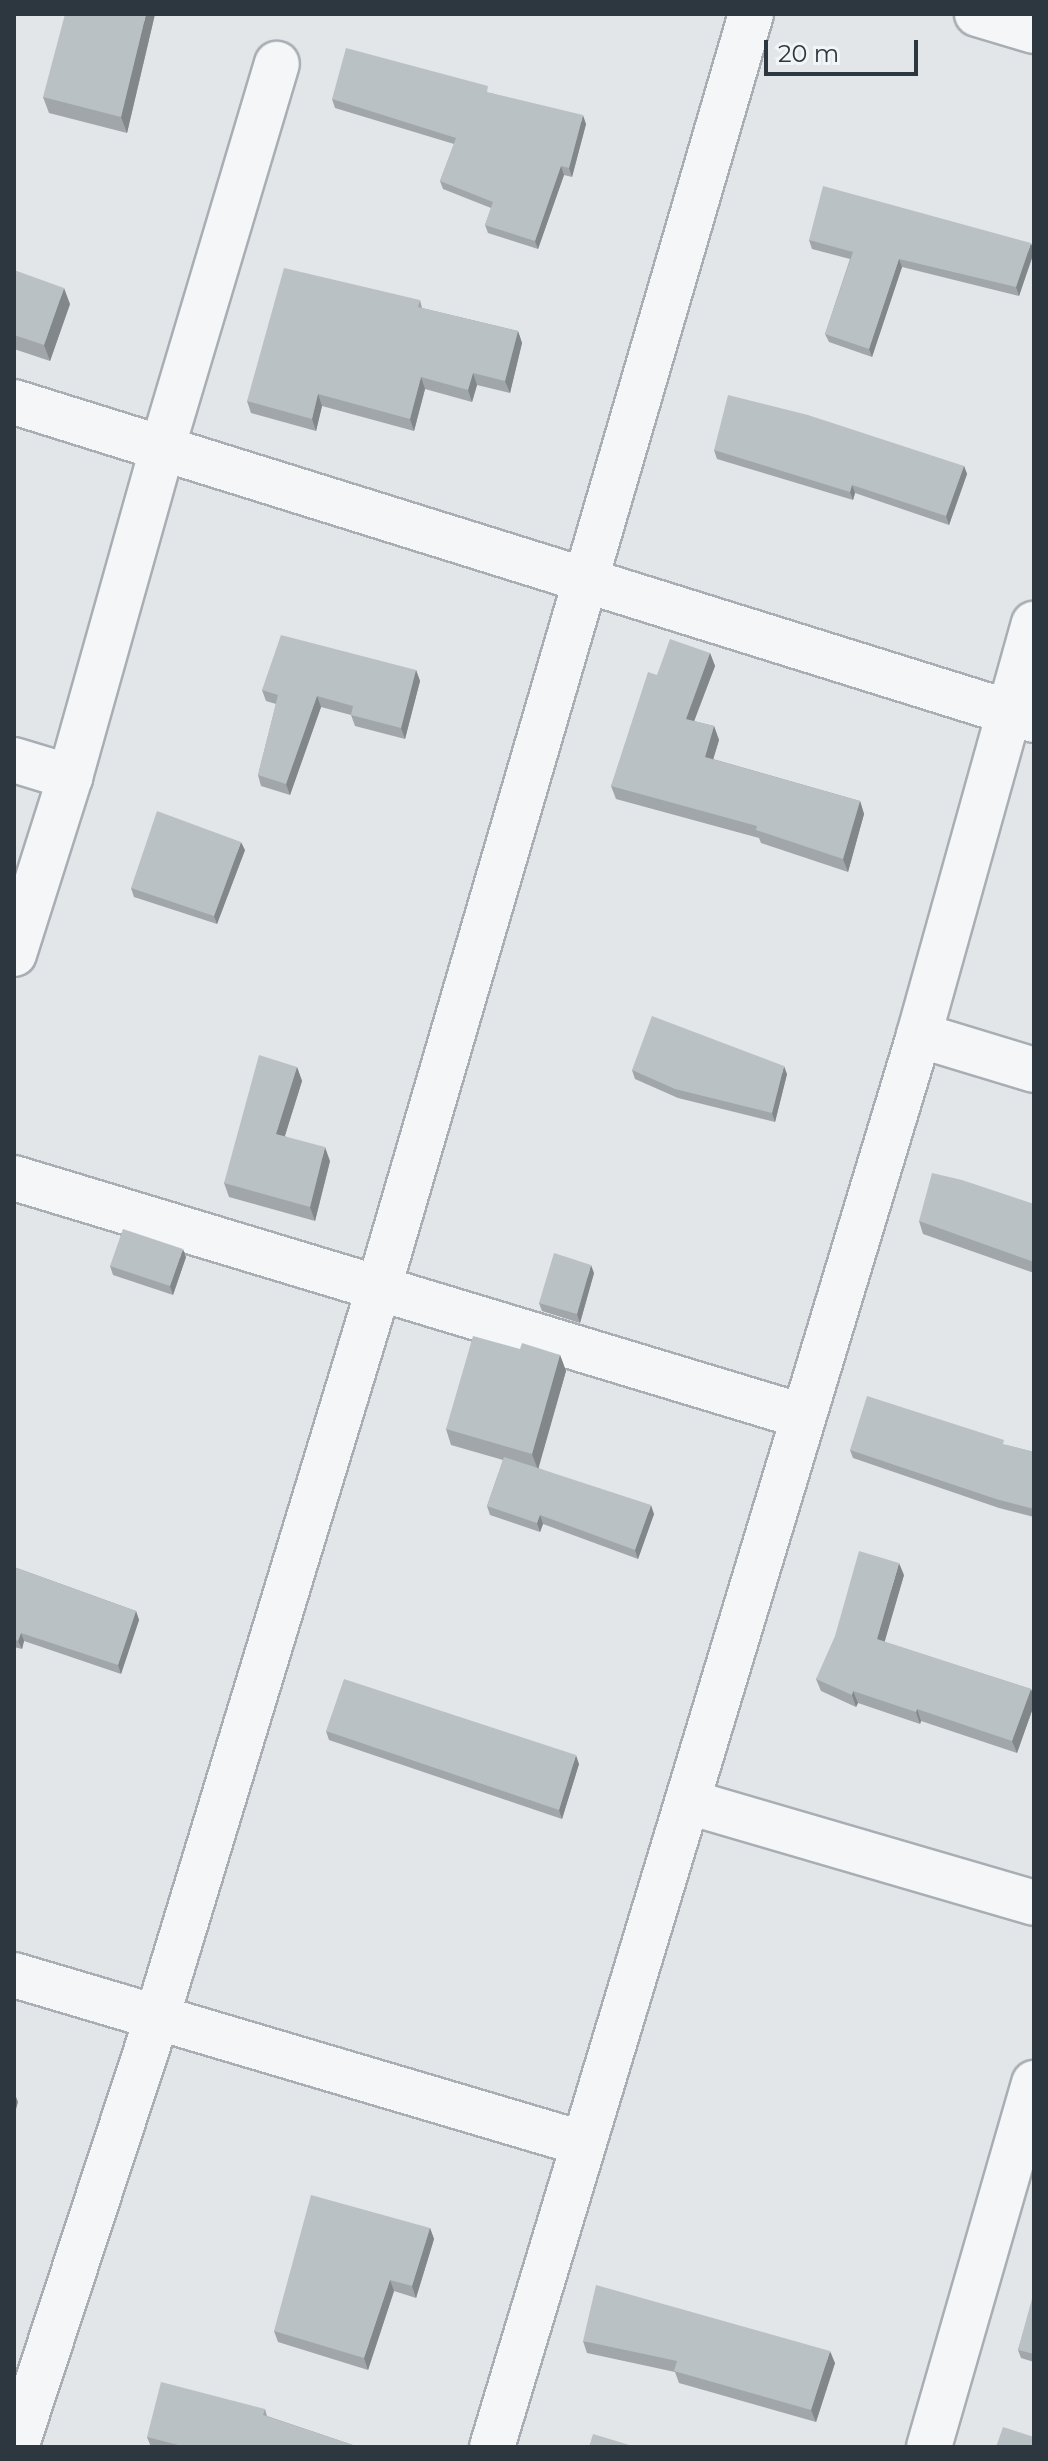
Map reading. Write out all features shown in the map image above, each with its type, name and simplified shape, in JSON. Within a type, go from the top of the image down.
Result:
[{"type":"street","points":[[16,2447],[157,2017],[379,1287],[751,14]]},
{"type":"street","points":[[977,14],[1034,31]]},
{"type":"street","points":[[14,954],[70,777],[162,449],[277,64]]},
{"type":"street","points":[[14,402],[1021,716]]},
{"type":"street","points":[[492,2447],[581,2143],[689,1802],[802,1416],[1021,716],[1034,624]]},
{"type":"street","points":[[14,760],[70,777]]},
{"type":"street","points":[[919,1035],[1034,1070]]},
{"type":"street","points":[[14,1178],[802,1416]]},
{"type":"street","points":[[689,1802],[1034,1903]]},
{"type":"street","points":[[14,1975],[581,2143]]},
{"type":"street","points":[[929,2447],[1034,2083]]},
{"type":"building","points":[[65,14],[146,14],[121,117],[43,97]]},
{"type":"building","points":[[346,48],[488,86],[487,92],[583,115],[569,168],[561,166],[535,241],[485,225],[493,202],[440,181],[456,138],[332,99]]},
{"type":"building","points":[[823,186],[1031,243],[1016,287],[899,259],[869,349],[825,334],[853,252],[809,240]]},
{"type":"building","points":[[284,268],[420,300],[418,307],[518,331],[505,381],[473,373],[468,390],[421,377],[410,419],[318,394],[312,419],[247,401]]},
{"type":"building","points":[[14,270],[64,288],[44,345],[14,335]]},
{"type":"building","points":[[728,395],[808,415],[964,466],[946,516],[852,485],[850,492],[714,450]]},
{"type":"building","points":[[281,635],[416,670],[401,728],[351,715],[353,706],[317,696],[286,784],[258,775],[278,695],[262,690]]},
{"type":"building","points":[[670,639],[710,653],[686,719],[714,726],[705,757],[860,801],[843,859],[756,830],[757,826],[611,786],[648,672],[657,675]]},
{"type":"building","points":[[157,811],[241,842],[214,916],[131,888]]},
{"type":"building","points":[[652,1016],[784,1066],[772,1113],[675,1089],[632,1070]]},
{"type":"building","points":[[259,1055],[297,1067],[276,1134],[325,1147],[310,1207],[224,1183]]},
{"type":"building","points":[[932,1173],[1034,1204],[1034,1262],[919,1221]]},
{"type":"building","points":[[123,1229],[183,1249],[170,1286],[110,1266]]},
{"type":"building","points":[[554,1253],[591,1265],[577,1314],[539,1303]]},
{"type":"building","points":[[473,1336],[520,1349],[522,1343],[560,1355],[532,1454],[446,1429]]},
{"type":"building","points":[[867,1396],[1034,1452],[1034,1509],[850,1450]]},
{"type":"building","points":[[504,1457],[651,1505],[635,1550],[540,1515],[537,1523],[487,1506]]},
{"type":"building","points":[[859,1551],[899,1563],[877,1639],[1031,1689],[1012,1741],[917,1709],[916,1712],[853,1691],[852,1695],[816,1679],[835,1636]]},
{"type":"building","points":[[14,1567],[136,1611],[118,1665],[21,1633],[18,1641],[14,1639]]},
{"type":"building","points":[[344,1679],[576,1755],[559,1810],[326,1731]]},
{"type":"building","points":[[311,2195],[430,2228],[412,2286],[390,2280],[364,2358],[274,2331]]},
{"type":"building","points":[[596,2285],[830,2351],[811,2410],[674,2371],[677,2361],[583,2341]]},
{"type":"building","points":[[1034,2295],[1034,2354],[1018,2350]]},
{"type":"building","points":[[161,2382],[265,2409],[263,2415],[359,2447],[186,2447],[147,2437]]},
{"type":"building","points":[[1003,2427],[1034,2437],[1034,2447],[996,2447]]},
{"type":"building","points":[[593,2434],[636,2447],[589,2447]]}]
